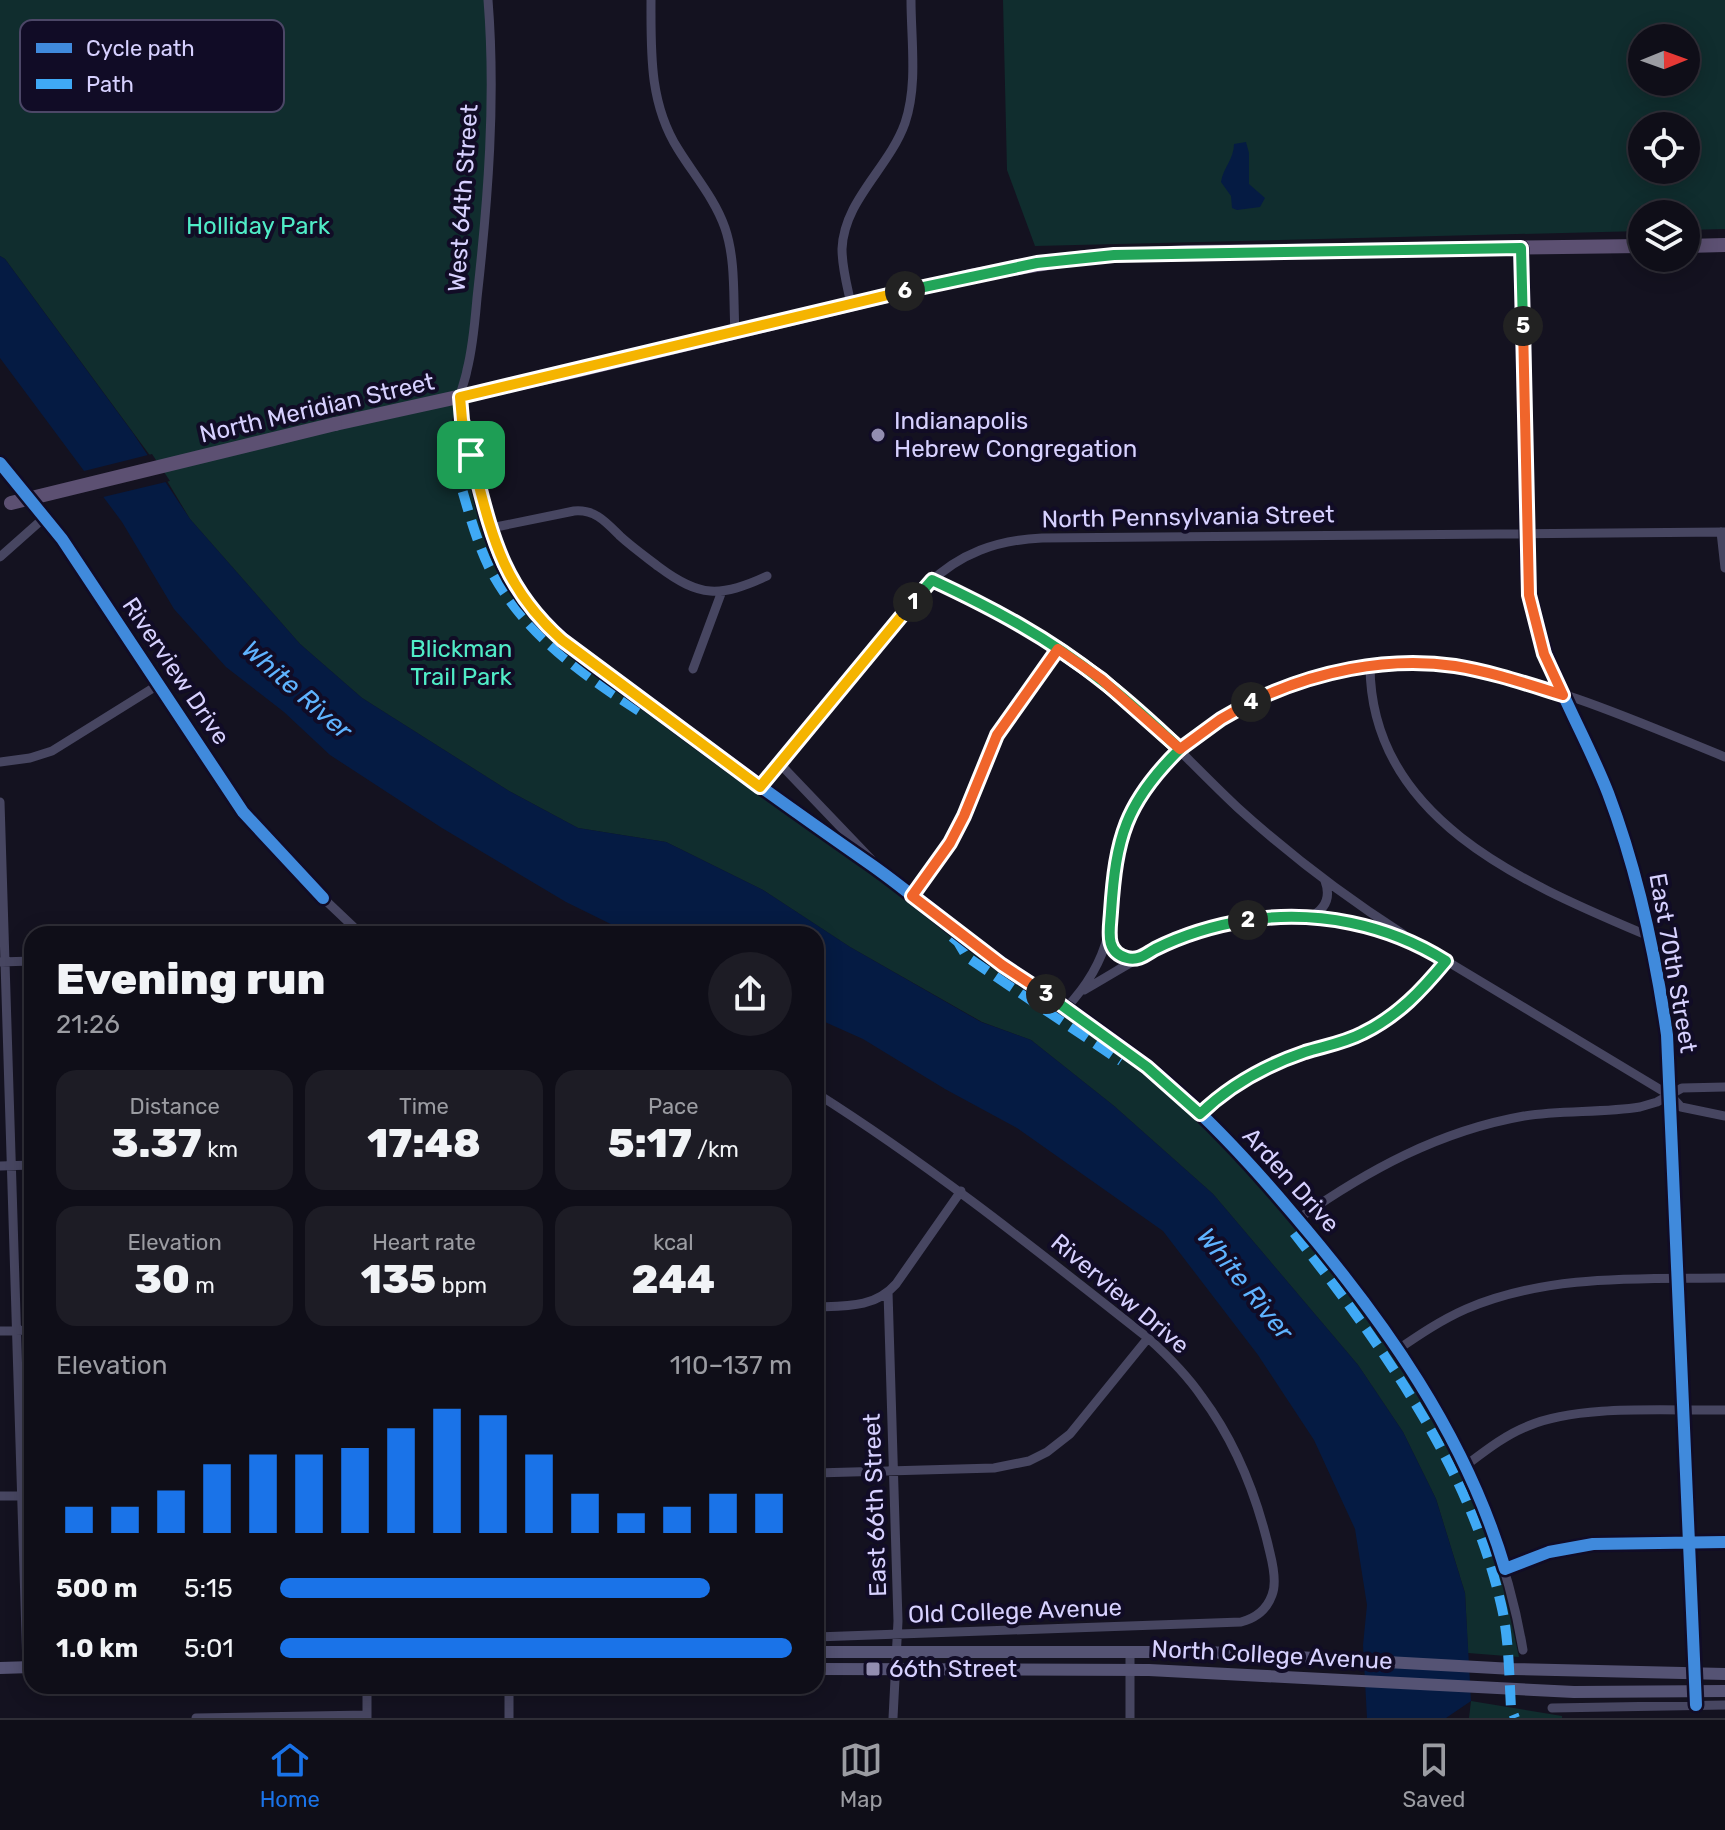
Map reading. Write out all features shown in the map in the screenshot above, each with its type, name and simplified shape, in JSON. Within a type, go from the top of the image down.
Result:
[{"type":"main road","points":[[1700,246],[1725,245]]},
{"type":"main road","name":"North Meridian Street","points":[[5,504],[1005,269],[1105,255],[1628,246]]},
{"type":"main road","name":"North College Avenue","points":[[824,1652],[1208,1652],[1513,1669],[1725,1674]]},
{"type":"main road","points":[[1,1668],[24,1667]]},
{"type":"main road","name":"North College Avenue","points":[[824,1669],[1129,1670],[1696,1698],[1725,1691]]},
{"type":"street","name":"West 64th Street","points":[[460,397],[468,369],[487,199],[490,133],[488,0]]},
{"type":"street","points":[[651,0],[652,76],[657,103],[673,140],[708,193],[726,229],[735,332]]},
{"type":"street","points":[[851,304],[842,263],[845,228],[857,201],[895,145],[907,116],[912,92],[911,0]]},
{"type":"street","name":"East 70th Street","points":[[1521,248],[1528,578],[1533,617],[1544,654],[1616,814],[1651,937],[1667,1035],[1696,1698]]},
{"type":"street","name":"Arden Drive","points":[[460,397],[462,420],[499,553],[516,588],[553,632],[760,787],[887,876],[1002,965],[1156,1074],[1249,1164],[1298,1219],[1350,1283],[1397,1350],[1465,1466],[1484,1508],[1505,1569],[1523,1650]]},
{"type":"street","name":"Riverview Drive","points":[[0,463],[45,517],[243,812],[353,926]]},
{"type":"street","points":[[491,528],[587,511],[602,518],[630,545],[683,585],[700,591],[722,591],[767,576]]},
{"type":"street","points":[[0,557],[45,517]]},
{"type":"street","points":[[1723,532],[1725,568]]},
{"type":"street","name":"North Pennsylvania Street","points":[[760,787],[932,580],[970,554],[995,544],[1027,538],[1723,532]]},
{"type":"street","points":[[932,580],[991,608],[1101,679],[1180,749],[1239,808],[1324,879],[1375,916],[1671,1096],[1681,1107],[1725,1116]]},
{"type":"street","points":[[693,669],[722,591]]},
{"type":"street","points":[[912,896],[950,843],[997,735],[1058,649]]},
{"type":"street","points":[[1370,666],[1372,699],[1381,736],[1400,775],[1424,805],[1463,837],[1521,877],[1567,901],[1651,937]]},
{"type":"street","points":[[1066,1008],[1096,967],[1108,935],[1113,875],[1120,839],[1140,796],[1163,765],[1180,749],[1221,719],[1266,694],[1321,675],[1370,666],[1454,666],[1498,675],[1563,695],[1725,757]]},
{"type":"street","points":[[0,762],[52,751],[158,685]]},
{"type":"street","name":"Arden Drive","points":[[780,764],[887,876]]},
{"type":"street","points":[[0,802],[3,962],[24,1446]]},
{"type":"street","points":[[1310,917],[1324,908],[1328,894],[1324,879]]},
{"type":"street","points":[[1080,992],[1173,941],[1214,927],[1262,918],[1310,917],[1363,925],[1425,948]]},
{"type":"street","points":[[346,919],[346,926]]},
{"type":"street","points":[[1108,935],[1118,954],[1138,959]]},
{"type":"street","points":[[3,962],[24,961]]},
{"type":"street","points":[[1200,1114],[1221,1094],[1262,1069],[1351,1039],[1378,1026],[1409,1003],[1446,961]]},
{"type":"street","points":[[1298,1219],[1366,1173],[1450,1134],[1544,1114],[1637,1108],[1671,1096],[1682,1088],[1725,1087]]},
{"type":"street","name":"Riverview Drive","points":[[824,1098],[961,1191],[1148,1338],[1202,1396],[1234,1447],[1257,1502],[1274,1589],[1268,1604],[1254,1617],[1234,1623],[1168,1626]]},
{"type":"street","points":[[0,1166],[24,1165]]},
{"type":"street","points":[[824,1307],[860,1305],[877,1300],[888,1292],[961,1191]]},
{"type":"street","points":[[1397,1350],[1462,1311],[1512,1293],[1579,1281],[1725,1278]]},
{"type":"street","name":"East 66th Street","points":[[888,1292],[897,1634],[893,1718]]},
{"type":"street","points":[[0,1331],[24,1330]]},
{"type":"street","points":[[824,1473],[1001,1468],[1024,1463],[1064,1440],[1148,1338]]},
{"type":"street","points":[[1465,1466],[1511,1434],[1552,1418],[1578,1413],[1725,1410]]},
{"type":"street","points":[[0,1496],[24,1496]]},
{"type":"street","points":[[1505,1569],[1541,1555],[1581,1545],[1725,1542]]},
{"type":"street","name":"Old College Avenue","points":[[824,1637],[1168,1626]]},
{"type":"street","points":[[1130,1652],[1130,1718]]},
{"type":"street","points":[[196,1718],[367,1716],[367,1694]]},
{"type":"street","points":[[509,1694],[509,1718]]},
{"type":"street","name":"North College Avenue","points":[[1552,1708],[1696,1698],[1725,1705]]},
{"type":"green space","name":"Holliday Park","points":[[0,0],[486,0],[490,133],[477,302],[460,397],[450,426],[460,441],[483,530],[498,572],[537,627],[573,657],[914,904],[974,953],[1135,1064],[1185,1106],[1237,1157],[1308,1239],[1352,1297],[1438,1429],[1461,1472],[1487,1534],[1519,1657],[1468,1653],[1465,1593],[1436,1499],[1403,1432],[1358,1365],[1213,1194],[1114,1106],[1031,1040],[982,1022],[850,947],[824,930],[824,926],[818,926],[763,890],[666,842],[578,828],[509,791],[362,698],[300,644],[190,519],[160,469],[0,256]]},
{"type":"green space","points":[[1003,0],[1725,0],[1725,229],[1700,230],[1700,200],[1628,200],[1628,231],[1035,246],[1007,170]]},
{"type":"green space","points":[[1471,1701],[1562,1716],[1562,1718],[1469,1718]]},
{"type":"water","points":[[1246,142],[1249,184],[1265,198],[1260,207],[1237,210],[1232,208],[1231,196],[1221,182],[1234,144]]},
{"type":"water","name":"White River","points":[[0,256],[133,433],[190,519],[300,644],[362,698],[509,791],[578,828],[666,842],[763,890],[818,926],[615,926],[566,902],[442,828],[330,755],[284,712],[226,667],[174,609],[122,522],[0,358]]},
{"type":"water","name":"White River","points":[[824,930],[981,1022],[1031,1040],[1114,1106],[1213,1194],[1358,1365],[1403,1432],[1436,1499],[1465,1593],[1471,1701],[1446,1718],[1367,1718],[1363,1645],[1367,1605],[1355,1529],[1314,1440],[1258,1355],[1163,1231],[1017,1128],[863,1039],[824,1022]]},
{"type":"pier","points":[[152,454],[170,481],[99,498],[80,472]]},
{"type":"marked path","points":[[454,463],[484,557],[504,592],[556,650],[597,683],[641,712]]},
{"type":"marked path","points":[[952,937],[967,957],[1121,1061]]},
{"type":"marked path","points":[[1294,1233],[1389,1362],[1418,1408],[1467,1503],[1486,1553],[1504,1617],[1511,1708],[1515,1718]]},
{"type":"cycle path","points":[[1521,248],[1528,578],[1532,607],[1549,662],[1597,766],[1628,852],[1651,943],[1667,1035],[1696,1705]]},
{"type":"cycle path","points":[[471,455],[488,524],[500,557],[516,588],[544,623],[596,666],[890,878],[987,954],[1134,1057],[1191,1104],[1237,1150],[1359,1295],[1418,1381],[1468,1472],[1505,1569],[1549,1552],[1593,1544],[1725,1542]]},
{"type":"cycle path","points":[[0,463],[62,539],[243,812],[323,898]]},
{"type":"place","name":"Indianapolis Hebrew Congregation","points":[[878,435]]},
{"type":"place","name":"66th Street","points":[[873,1669]]},
{"type":"route","points":[[471,455],[460,397],[970,276],[1037,263],[1141,253],[1521,248],[1529,595],[1544,654],[1563,695],[1498,675],[1454,666],[1410,664],[1359,668],[1334,672],[1266,694],[1221,719],[1180,749],[1120,695],[1101,679],[1058,649],[997,735],[950,843],[912,896],[1002,965],[1147,1067],[1200,1114],[1221,1094],[1262,1069],[1351,1039],[1378,1026],[1409,1003],[1446,961],[1425,948],[1363,925],[1300,917],[1251,919],[1214,927],[1173,941],[1138,959],[1118,954],[1108,935],[1113,875],[1120,839],[1147,785],[1180,749],[1101,679],[1073,658],[991,608],[932,580],[760,787],[562,640],[536,614],[516,588],[499,553],[471,455]]},
{"type":"park label","name":"Blickman Trail Park","points":[[461,663]]}]
